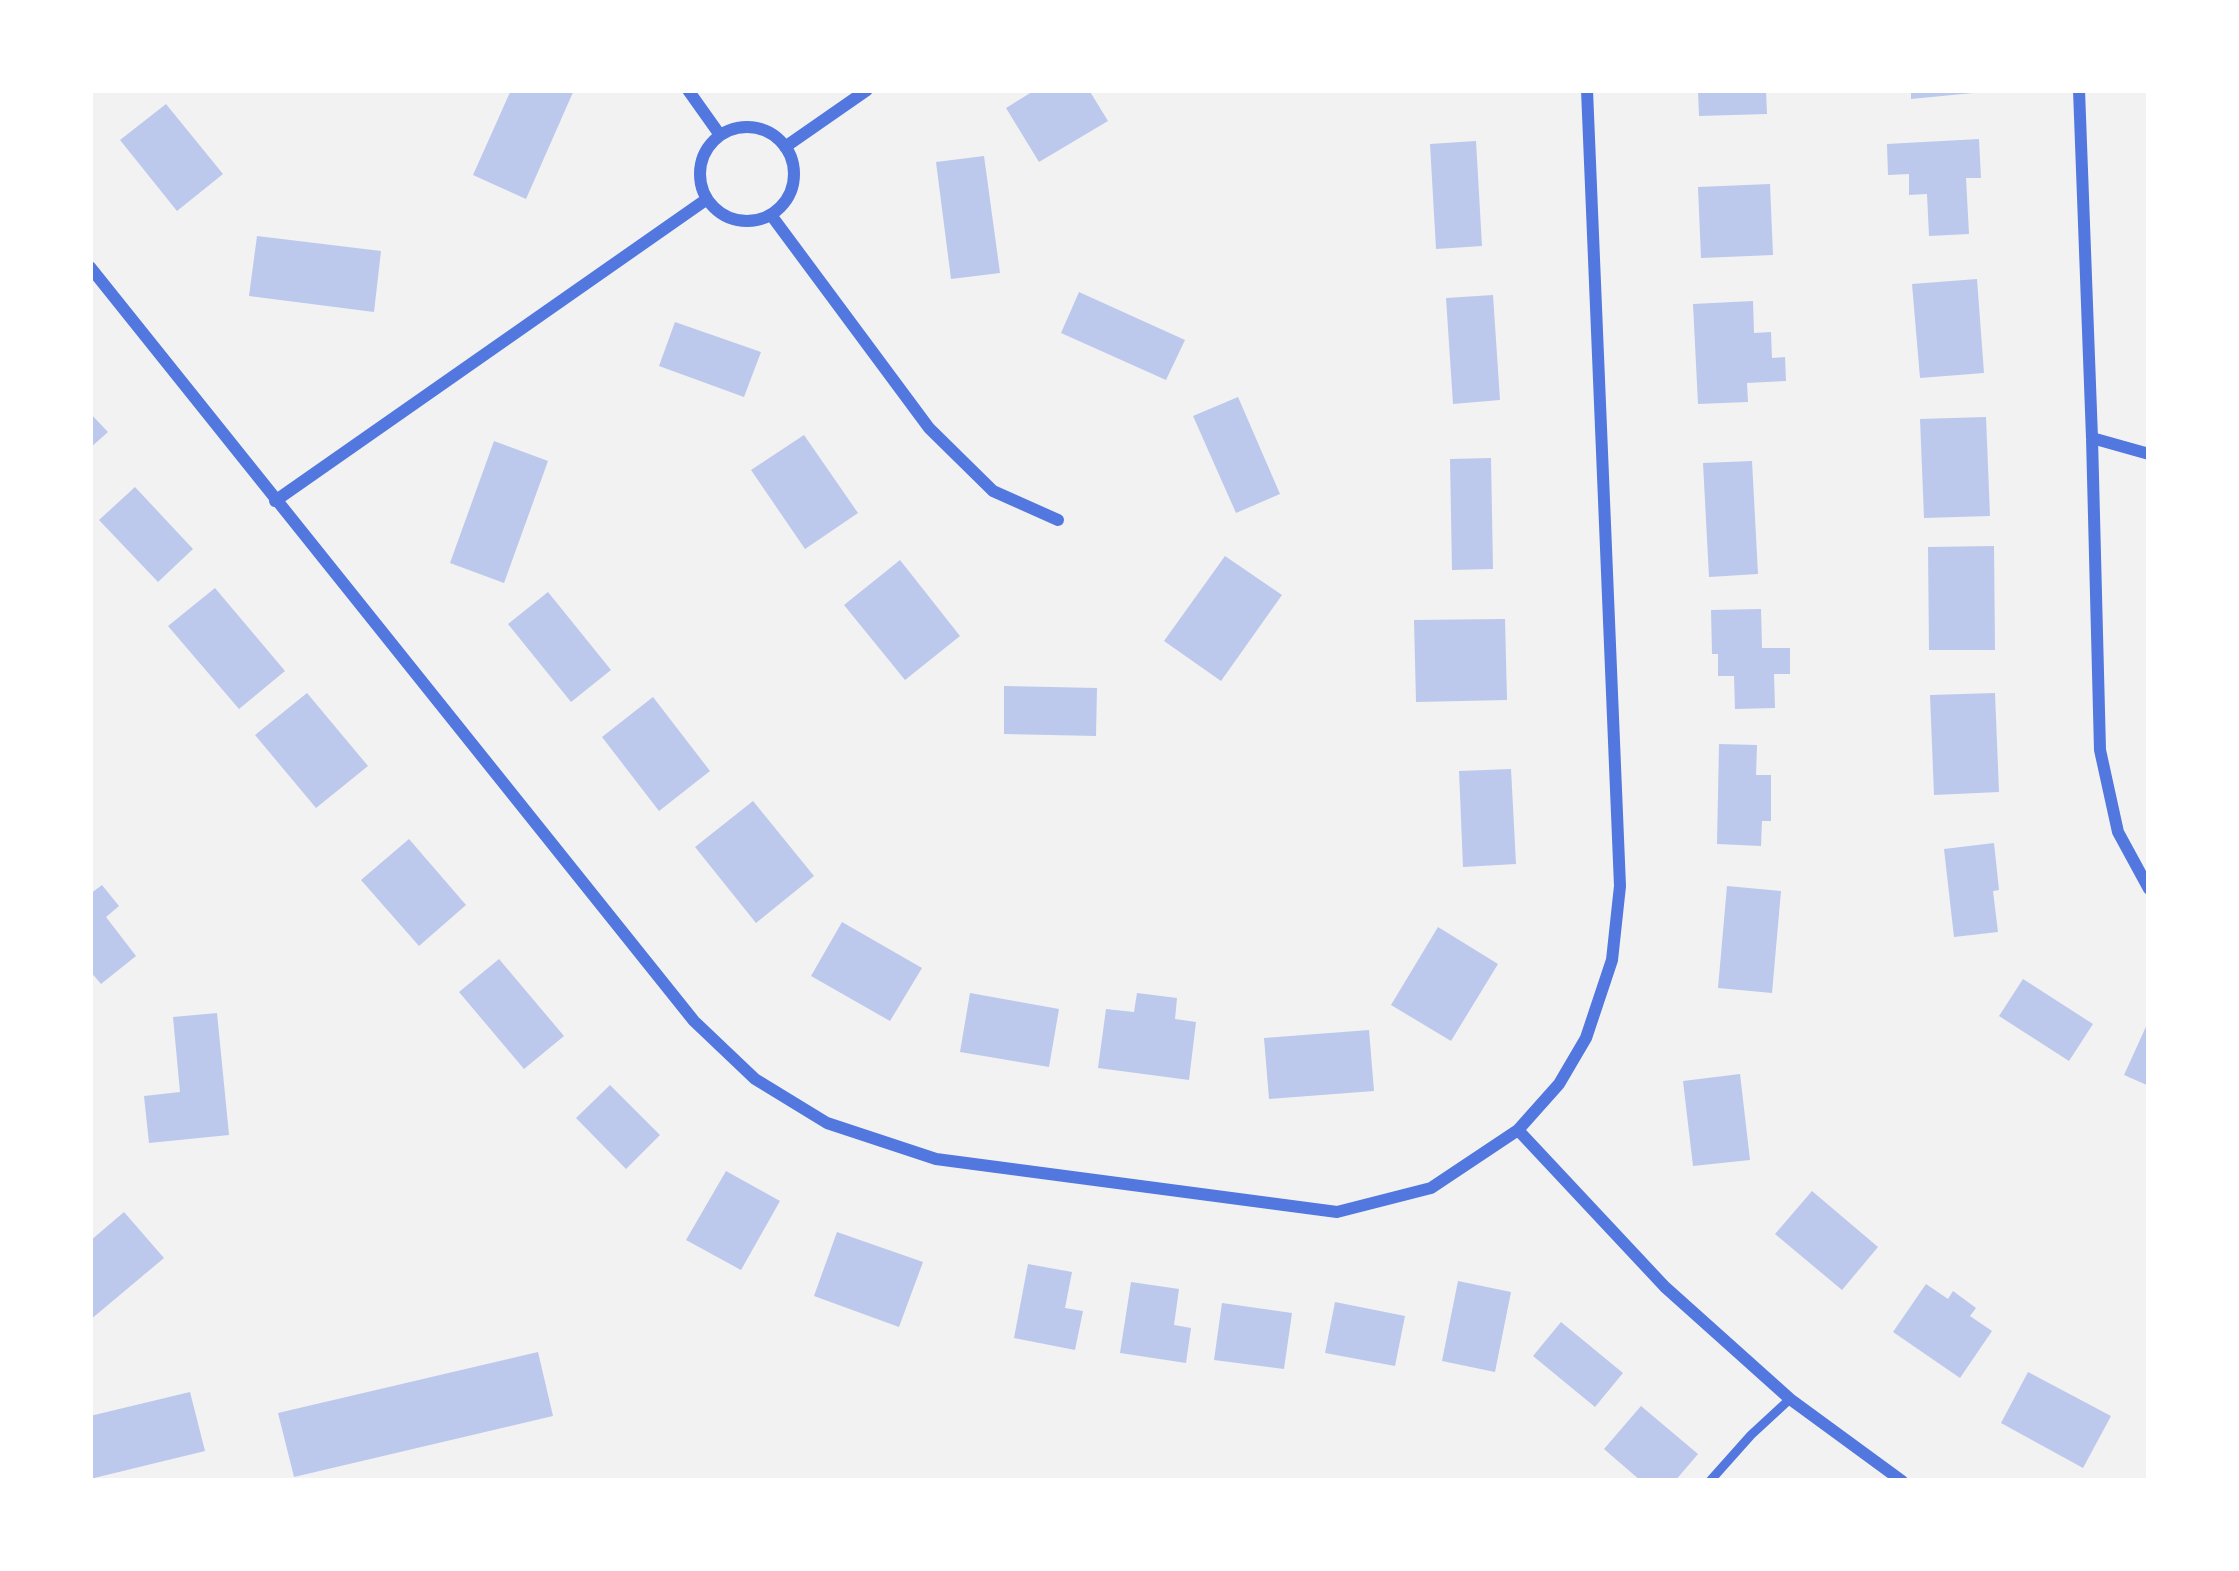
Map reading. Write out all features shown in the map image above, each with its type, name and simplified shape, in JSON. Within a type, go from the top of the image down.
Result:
[{"type":"street","points":[[688,90],[720,135]]},
{"type":"street","points":[[785,147],[867,90]]},
{"type":"street","points":[[90,268],[694,1021],[755,1079],[826,1123],[936,1159],[1336,1212],[1431,1188],[1518,1130],[1559,1084],[1586,1038],[1612,960],[1620,886],[1587,90]]},
{"type":"street","points":[[2079,90],[2100,750],[2119,832],[2149,890]]},
{"type":"street","points":[[733,129],[762,129],[785,147],[792,161],[791,191],[771,215],[743,222],[716,210],[707,200],[699,172],[709,145],[720,135],[733,129]]},
{"type":"street","points":[[275,501],[707,200]]},
{"type":"street","points":[[771,215],[928,428],[993,491],[1058,520]]},
{"type":"street","points":[[2092,438],[2149,454]]},
{"type":"street","points":[[1518,1130],[1665,1287],[1790,1399],[1902,1481]]},
{"type":"lane","points":[[1710,1481],[1790,1399]]},
{"type":"building","points":[[511,90],[574,90],[526,199],[473,175]]},
{"type":"building","points":[[1035,90],[1089,90],[1108,121],[1039,162],[1006,108]]},
{"type":"building","points":[[1698,90],[1766,90],[1767,114],[1699,116]]},
{"type":"building","points":[[1911,90],[1973,90],[1973,93],[1911,99]]},
{"type":"building","points":[[166,104],[223,174],[177,211],[120,140]]},
{"type":"building","points":[[1979,139],[1981,178],[1966,178],[1969,234],[1929,236],[1927,194],[1909,195],[1909,174],[1888,175],[1887,144]]},
{"type":"building","points":[[1476,141],[1482,246],[1436,249],[1430,144]]},
{"type":"building","points":[[984,156],[1000,273],[951,279],[936,162]]},
{"type":"building","points":[[1770,184],[1773,255],[1701,258],[1698,187]]},
{"type":"building","points":[[257,236],[381,251],[374,312],[249,296]]},
{"type":"building","points":[[1977,279],[1984,373],[1920,378],[1912,284]]},
{"type":"building","points":[[1079,292],[1185,340],[1166,380],[1061,333]]},
{"type":"building","points":[[1493,295],[1500,400],[1453,404],[1446,298]]},
{"type":"building","points":[[1753,301],[1754,333],[1771,332],[1772,358],[1785,357],[1786,381],[1747,383],[1748,402],[1698,404],[1693,304]]},
{"type":"building","points":[[675,322],[761,352],[744,397],[659,366]]},
{"type":"building","points":[[1238,397],[1280,494],[1236,513],[1193,416]]},
{"type":"building","points":[[90,413],[108,432],[90,448]]},
{"type":"building","points":[[1986,417],[1990,516],[1924,518],[1920,419]]},
{"type":"building","points":[[804,435],[858,513],[805,549],[751,470]]},
{"type":"building","points":[[494,441],[548,461],[504,583],[450,563]]},
{"type":"building","points":[[1491,458],[1493,569],[1452,570],[1450,459]]},
{"type":"building","points":[[1752,461],[1758,574],[1709,577],[1703,463]]},
{"type":"building","points":[[135,487],[193,549],[158,582],[99,520]]},
{"type":"building","points":[[1994,546],[1995,650],[1929,650],[1928,547]]},
{"type":"building","points":[[1225,556],[1282,595],[1221,681],[1164,641]]},
{"type":"building","points":[[900,560],[960,636],[905,680],[844,605]]},
{"type":"building","points":[[215,588],[285,671],[239,709],[168,626]]},
{"type":"building","points":[[548,592],[611,670],[571,702],[508,624]]},
{"type":"building","points":[[1761,609],[1762,648],[1790,648],[1790,674],[1774,674],[1775,708],[1735,709],[1734,676],[1718,676],[1718,654],[1712,654],[1711,610]]},
{"type":"building","points":[[1505,619],[1507,700],[1416,702],[1414,620]]},
{"type":"building","points":[[1004,686],[1097,688],[1096,736],[1004,734]]},
{"type":"building","points":[[307,693],[368,766],[316,808],[255,735]]},
{"type":"building","points":[[1995,693],[1999,792],[1934,795],[1930,695]]},
{"type":"building","points":[[653,697],[710,771],[659,811],[602,737]]},
{"type":"building","points":[[1719,744],[1757,745],[1756,775],[1771,775],[1771,821],[1762,821],[1761,846],[1717,844]]},
{"type":"building","points":[[1511,769],[1516,864],[1463,867],[1459,771]]},
{"type":"building","points":[[753,801],[814,876],[756,923],[695,847]]},
{"type":"building","points":[[409,839],[466,905],[419,946],[361,880]]},
{"type":"building","points":[[1994,843],[1998,932],[1954,937],[1944,849]]},
{"type":"building","points":[[102,885],[119,906],[106,917],[136,956],[101,984],[90,971],[90,894]]},
{"type":"building","points":[[1727,886],[1781,891],[1772,993],[1718,988]]},
{"type":"building","points":[[842,922],[922,968],[890,1021],[811,976]]},
{"type":"building","points":[[1438,927],[1498,964],[1451,1041],[1391,1005]]},
{"type":"building","points":[[499,959],[564,1036],[524,1069],[459,992]]},
{"type":"building","points":[[2023,979],[2093,1024],[2069,1061],[1999,1016]]},
{"type":"building","points":[[970,993],[1059,1009],[1049,1067],[960,1052]]},
{"type":"building","points":[[1137,993],[1177,998],[1175,1019],[1196,1022],[1189,1080],[1098,1068],[1106,1009],[1134,1012]]},
{"type":"building","points":[[217,1013],[229,1135],[149,1143],[144,1096],[180,1092],[173,1017]]},
{"type":"building","points":[[2149,1020],[2149,1086],[2124,1075]]},
{"type":"building","points":[[1369,1030],[1374,1091],[1269,1099],[1264,1038]]},
{"type":"building","points":[[1740,1074],[1750,1160],[1693,1166],[1683,1081]]},
{"type":"building","points":[[610,1085],[660,1135],[626,1169],[576,1118]]},
{"type":"building","points":[[726,1171],[780,1201],[741,1270],[686,1240]]},
{"type":"building","points":[[1812,1191],[1878,1247],[1842,1290],[1775,1234]]},
{"type":"building","points":[[124,1212],[164,1258],[90,1320],[90,1241]]},
{"type":"building","points":[[837,1232],[923,1262],[899,1327],[814,1296]]},
{"type":"building","points":[[1028,1264],[1072,1272],[1065,1308],[1083,1311],[1075,1350],[1014,1338]]},
{"type":"building","points":[[1458,1281],[1511,1292],[1495,1372],[1442,1361]]},
{"type":"building","points":[[1131,1282],[1179,1289],[1174,1325],[1191,1328],[1186,1363],[1120,1353]]},
{"type":"building","points":[[1926,1284],[1948,1299],[1953,1291],[1976,1308],[1970,1316],[1992,1331],[1960,1378],[1893,1332]]},
{"type":"building","points":[[1335,1302],[1405,1316],[1395,1366],[1325,1353]]},
{"type":"building","points":[[1222,1303],[1292,1313],[1284,1369],[1214,1360]]},
{"type":"building","points":[[1561,1322],[1623,1373],[1595,1407],[1533,1356]]},
{"type":"building","points":[[538,1352],[553,1416],[294,1477],[278,1413]]},
{"type":"building","points":[[2028,1372],[2111,1416],[2083,1468],[2001,1423]]},
{"type":"building","points":[[190,1392],[205,1451],[90,1479],[90,1416]]},
{"type":"building","points":[[1641,1406],[1698,1454],[1675,1481],[1641,1481],[1604,1449]]}]
